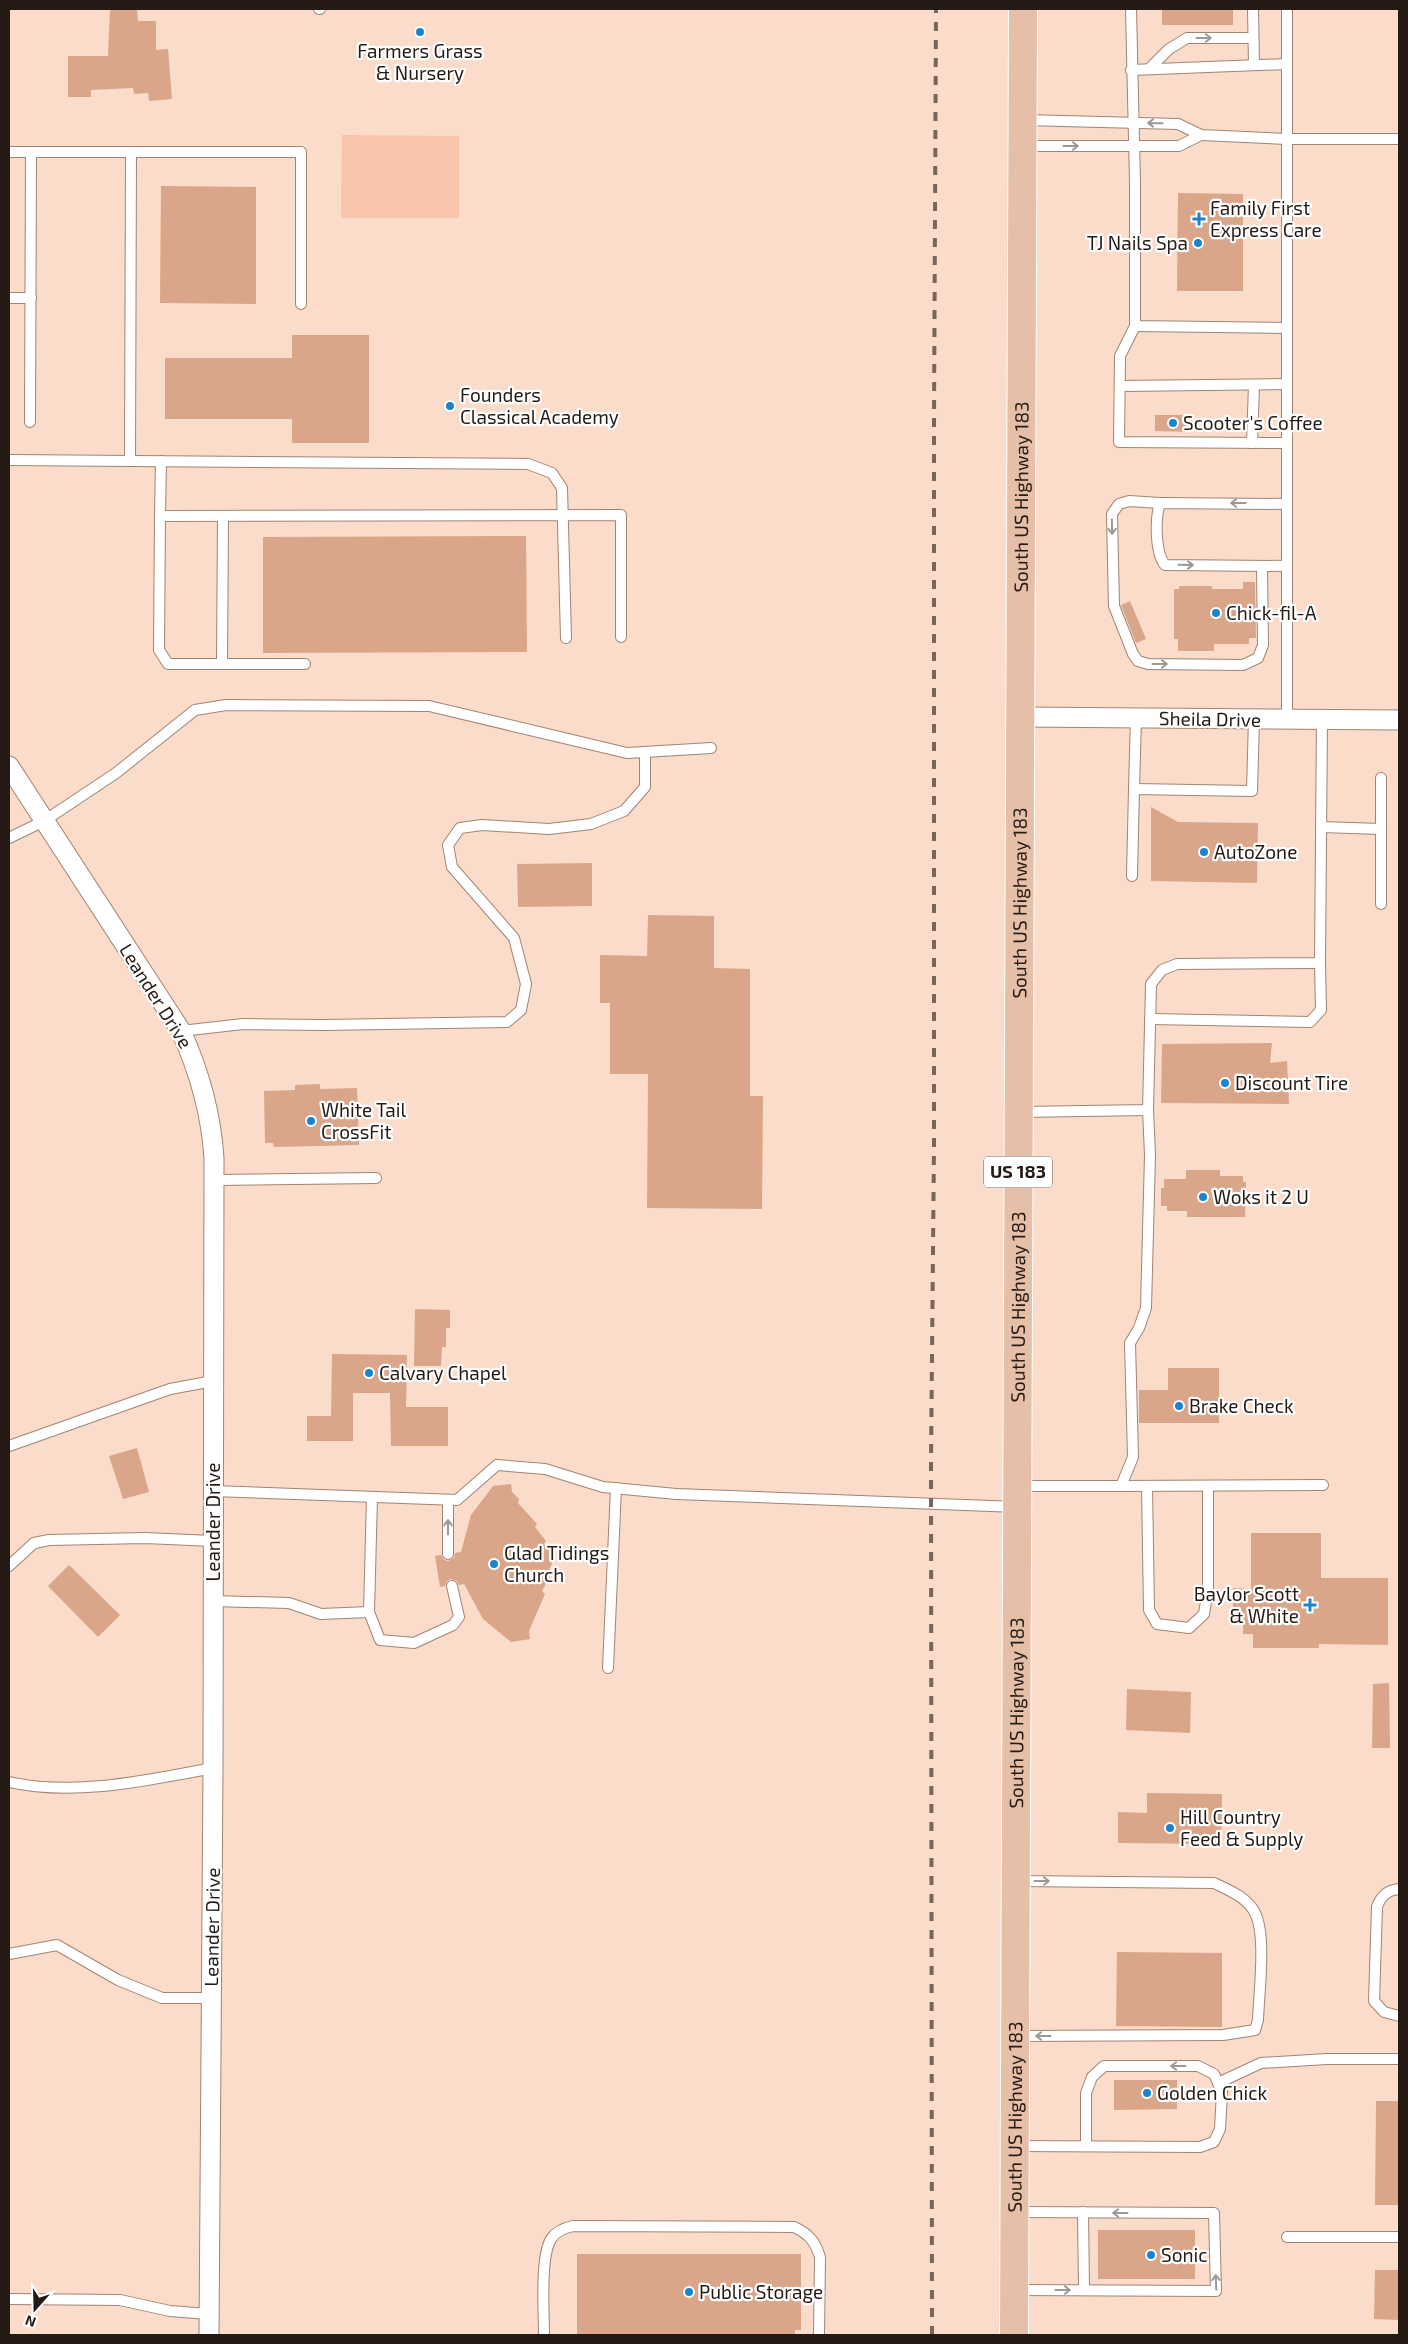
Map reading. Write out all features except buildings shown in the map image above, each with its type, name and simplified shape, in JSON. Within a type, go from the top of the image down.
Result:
[{"type":"main road","name":"South US Highway 183","points":[[1014,2335],[1018,1112],[1022,717],[1023,9]]},
{"type":"street","name":"Sheila Drive","points":[[1022,717],[1399,720]]},
{"type":"street","name":"Leander Drive","points":[[9,766],[181,1031],[201,1080],[212,1132],[214,1180],[214,1768],[209,2335]]},
{"type":"lane","points":[[1131,9],[1131,70],[1134,123],[1135,326],[1120,356],[1120,442],[1287,443]]},
{"type":"lane","points":[[1253,9],[1254,65]]},
{"type":"lane","points":[[1287,9],[1287,719]]},
{"type":"lane","points":[[1149,69],[1169,49],[1187,38],[1253,38]]},
{"type":"lane","points":[[1131,70],[1287,64]]},
{"type":"lane","points":[[1022,133],[1134,123],[1178,124],[1201,136],[1287,139],[1399,139]]},
{"type":"lane","points":[[1022,133],[1134,146],[1179,146],[1201,136]]},
{"type":"lane","points":[[9,152],[301,152],[301,304]]},
{"type":"lane","points":[[30,422],[31,152]]},
{"type":"lane","points":[[130,461],[132,152]]},
{"type":"lane","points":[[9,298],[31,298]]},
{"type":"lane","points":[[1135,326],[1287,328]]},
{"type":"lane","points":[[1252,443],[1254,384]]},
{"type":"lane","points":[[1120,386],[1287,384]]},
{"type":"lane","points":[[9,460],[528,464],[552,473],[562,488],[566,638]]},
{"type":"lane","points":[[161,461],[159,650],[168,664],[305,664]]},
{"type":"lane","points":[[1262,566],[1263,644],[1258,658],[1243,665],[1148,664],[1138,662],[1114,606],[1112,514],[1119,504],[1129,501],[1287,504]]},
{"type":"lane","points":[[1160,503],[1158,550],[1160,559],[1165,565],[1287,566]]},
{"type":"lane","points":[[160,516],[621,515],[622,637]]},
{"type":"lane","points":[[222,664],[223,516]]},
{"type":"lane","points":[[9,838],[44,821],[116,773],[195,710],[226,705],[429,706],[627,753],[711,748]]},
{"type":"lane","points":[[1132,876],[1136,718]]},
{"type":"lane","points":[[1134,789],[1252,791],[1254,719]]},
{"type":"lane","points":[[1150,1019],[1310,1022],[1321,1010],[1322,719]]},
{"type":"lane","points":[[181,1031],[243,1024],[324,1025],[507,1022],[521,1010],[526,984],[514,938],[452,867],[448,845],[460,828],[482,825],[549,829],[591,824],[624,811],[645,788],[645,752]]},
{"type":"lane","points":[[1381,778],[1381,904]]},
{"type":"lane","points":[[1321,827],[1381,830]]},
{"type":"lane","points":[[1121,1486],[1133,1457],[1130,1343],[1139,1328],[1146,1308],[1150,1155],[1148,1110],[1151,984],[1162,970],[1177,964],[1320,962]]},
{"type":"lane","points":[[1018,1112],[1148,1110]]},
{"type":"lane","points":[[214,1180],[376,1178]]},
{"type":"lane","points":[[9,1456],[12,1446],[170,1389],[213,1381]]},
{"type":"lane","points":[[213,1491],[457,1500],[497,1465],[544,1469],[603,1487],[676,1494],[1018,1497],[1121,1486],[1323,1485]]},
{"type":"lane","points":[[1146,1486],[1149,1610],[1157,1624],[1189,1628],[1204,1614],[1208,1589],[1208,1486]]},
{"type":"lane","points":[[608,1668],[616,1488]]},
{"type":"lane","points":[[372,1497],[369,1612],[380,1640],[414,1643],[453,1625],[459,1617],[452,1586]]},
{"type":"lane","points":[[448,1500],[448,1554]]},
{"type":"lane","points":[[9,1566],[34,1543],[50,1540],[145,1538],[213,1541]]},
{"type":"lane","points":[[213,1600],[289,1603],[321,1614],[369,1612]]},
{"type":"lane","points":[[9,1782],[62,1788],[124,1784],[214,1768]]},
{"type":"lane","points":[[1016,1881],[1214,1883],[1238,1894],[1256,1914],[1260,1937],[1258,2020],[1255,2030],[1223,2035],[1016,2036]]},
{"type":"lane","points":[[1399,1889],[1392,1889],[1381,1896],[1377,1907],[1374,2001],[1384,2012],[1399,2016]]},
{"type":"lane","points":[[9,1954],[57,1945],[118,1980],[162,1998],[212,1998]]},
{"type":"lane","points":[[1218,2084],[1261,2063],[1327,2059],[1399,2059]]},
{"type":"lane","points":[[1015,2146],[1200,2147],[1214,2142],[1220,2129],[1222,2092],[1214,2074],[1198,2066],[1104,2066],[1092,2077],[1086,2094],[1086,2146]]},
{"type":"lane","points":[[1014,2212],[1214,2213],[1216,2291],[1014,2290]]},
{"type":"lane","points":[[1083,2212],[1084,2290]]},
{"type":"lane","points":[[544,2335],[545,2260],[547,2247],[560,2229],[573,2226],[794,2227],[808,2234],[816,2245],[820,2257],[819,2335]]},
{"type":"lane","points":[[1287,2236],[1399,2237]]},
{"type":"lane","points":[[9,2300],[120,2300],[170,2311],[209,2314]]},
{"type":"shaded area","points":[[342,135],[459,136],[459,218],[341,218]]},
{"type":"railway","points":[[932,2335],[931,1462],[934,1145],[936,9]]},
{"type":"place","name":"Farmers Grass & Nursery","points":[[420,32]]},
{"type":"place","name":"Family First Express Care","points":[[1199,219]]},
{"type":"place","name":"TJ Nails Spa","points":[[1198,243]]},
{"type":"place","name":"Founders Classical Academy","points":[[450,406]]},
{"type":"place","name":"Scooter's Coffee","points":[[1173,423]]},
{"type":"place","name":"Chick-fil-A","points":[[1216,613]]},
{"type":"place","name":"AutoZone","points":[[1204,852]]},
{"type":"place","name":"Discount Tire","points":[[1225,1083]]},
{"type":"place","name":"White Tail CrossFit","points":[[311,1121]]},
{"type":"place","name":"Woks it 2 U","points":[[1203,1197]]},
{"type":"place","name":"Calvary Chapel","points":[[369,1373]]},
{"type":"place","name":"Brake Check","points":[[1179,1406]]},
{"type":"place","name":"Glad Tidings Church","points":[[494,1564]]},
{"type":"place","name":"Baylor Scott & White","points":[[1310,1605]]},
{"type":"place","name":"Hill Country Feed & Supply","points":[[1170,1828]]},
{"type":"place","name":"Golden Chick","points":[[1147,2093]]},
{"type":"place","name":"Sonic","points":[[1151,2255]]},
{"type":"place","name":"Public Storage","points":[[689,2292]]}]
